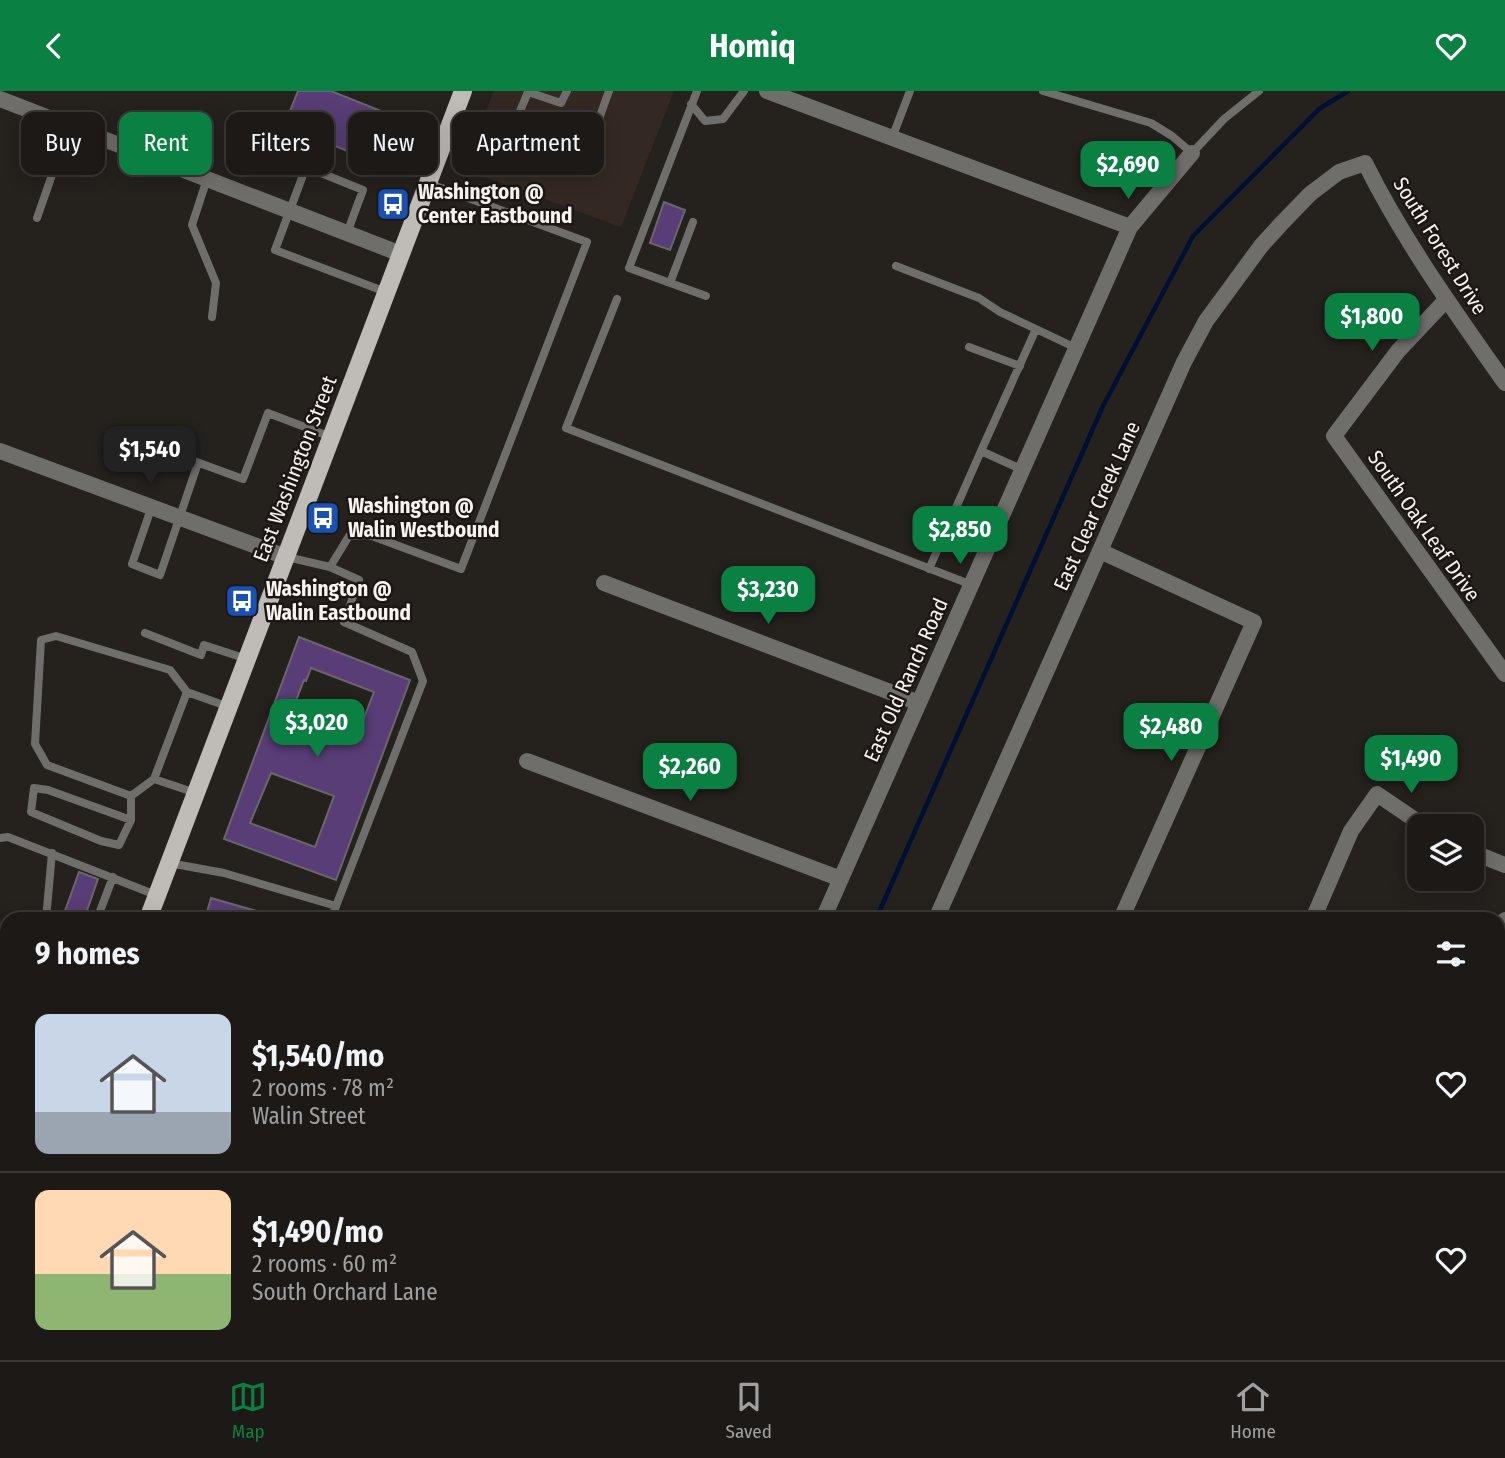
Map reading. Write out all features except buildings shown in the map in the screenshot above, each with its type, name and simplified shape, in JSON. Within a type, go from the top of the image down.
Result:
[{"type":"main road","name":"East Washington Street","points":[[150,912],[463,91]]},
{"type":"main road","name":"East Washington Street","points":[[158,912],[169,863]]},
{"type":"street","points":[[767,91],[789,95],[892,138],[1130,227]]},
{"type":"street","points":[[0,99],[33,112]]},
{"type":"street","points":[[105,140],[401,254]]},
{"type":"street","name":"East Old Ranch Road","points":[[826,912],[1130,227],[1192,153]]},
{"type":"street","name":"South Forest Drive","points":[[1365,163],[1389,210],[1446,300],[1505,383]]},
{"type":"street","name":"East Clear Creek Lane","points":[[939,912],[1154,428],[1206,321],[1261,246],[1310,194],[1339,172],[1365,163]]},
{"type":"street","name":"South Oak Leaf Drive","points":[[1446,300],[1398,351],[1334,436],[1505,674]]},
{"type":"street","points":[[0,451],[286,557]]},
{"type":"street","points":[[1100,551],[1254,622],[1124,912]]},
{"type":"street","points":[[604,583],[919,703]]},
{"type":"street","points":[[527,761],[841,879]]},
{"type":"street","points":[[1316,912],[1350,831],[1377,794],[1407,814]]},
{"type":"street","points":[[1484,857],[1505,865]]},
{"type":"lane","points":[[520,112],[528,92],[561,103],[567,91]]},
{"type":"lane","points":[[601,112],[609,91]]},
{"type":"lane","points":[[697,91],[629,268],[706,296]]},
{"type":"lane","points":[[691,104],[705,121],[723,119],[744,91]]},
{"type":"lane","points":[[892,138],[910,91]]},
{"type":"lane","points":[[1043,91],[1151,123],[1192,153],[1224,120],[1259,91]]},
{"type":"lane","points":[[444,139],[452,142]]},
{"type":"lane","points":[[347,233],[363,190],[306,167],[275,250],[386,292]]},
{"type":"lane","points":[[37,218],[52,175]]},
{"type":"lane","points":[[207,179],[192,225],[216,283],[212,317]]},
{"type":"lane","points":[[330,567],[349,536],[359,534],[369,535],[461,569],[587,242],[428,183]]},
{"type":"lane","points":[[670,283],[693,222]]},
{"type":"lane","points":[[896,266],[979,298],[1000,312],[1076,348]]},
{"type":"lane","points":[[617,299],[566,428],[972,585]]},
{"type":"lane","points":[[929,569],[1036,330]]},
{"type":"lane","points":[[969,347],[1020,366]]},
{"type":"lane","points":[[172,453],[243,479],[268,413],[331,437]]},
{"type":"lane","points":[[981,451],[1023,470]]},
{"type":"lane","points":[[152,506],[132,564],[160,575],[198,463]]},
{"type":"lane","points":[[286,557],[330,567],[359,580],[344,622],[412,652],[423,681],[334,912]]},
{"type":"lane","points":[[145,633],[201,655],[204,645],[247,659]]},
{"type":"lane","points":[[131,796],[47,765],[35,744],[41,640],[56,636],[170,670],[187,692],[229,707]]},
{"type":"lane","points":[[131,796],[154,779],[187,692]]},
{"type":"lane","points":[[154,779],[196,793]]},
{"type":"lane","points":[[131,796],[131,820],[119,845],[101,841],[31,812],[34,789],[48,790],[131,820]]},
{"type":"lane","points":[[0,838],[9,837],[156,895]]},
{"type":"lane","points":[[47,912],[52,853]]},
{"type":"lane","points":[[169,863],[224,873],[336,906]]},
{"type":"lane","points":[[100,912],[113,877]]},
{"type":"shaded area","points":[[494,91],[674,91],[621,227],[479,175],[604,175],[604,112],[486,112]]},
{"type":"waterway","points":[[879,912],[1103,406],[1193,236],[1319,109],[1348,91]]},
{"type":"place","name":"Washington @ Center Eastbound","points":[[393,204]]},
{"type":"place","name":"Washington @ Walin Westbound","points":[[323,518]]},
{"type":"place","name":"Washington @ Walin Eastbound","points":[[242,601]]}]
